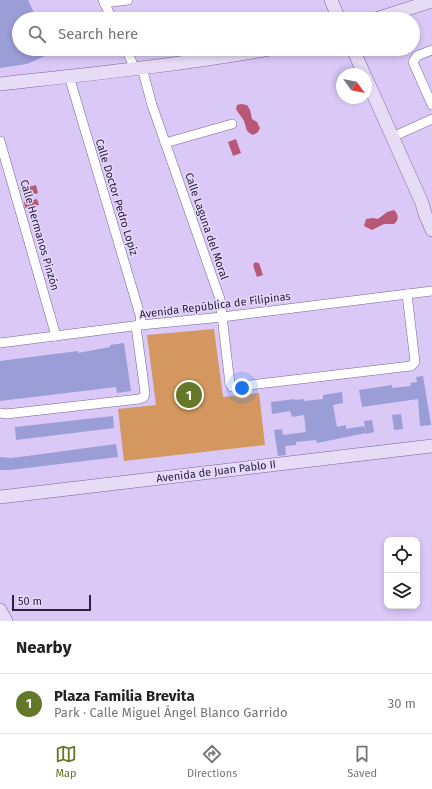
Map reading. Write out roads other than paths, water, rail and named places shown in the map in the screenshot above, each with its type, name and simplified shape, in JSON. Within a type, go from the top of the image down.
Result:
[{"type":"street","points":[[108,12],[103,1],[128,0]]},
{"type":"street","points":[[331,0],[336,12]]},
{"type":"street","points":[[397,12],[426,2]]},
{"type":"street","points":[[420,55],[432,50]]},
{"type":"street","name":"Calle Laguna del Moral","points":[[131,56],[139,68],[220,299],[230,384],[232,387],[411,366],[415,362],[407,294]]},
{"type":"street","points":[[0,84],[139,68],[225,56]]},
{"type":"street","points":[[356,56],[361,68]]},
{"type":"street","points":[[417,56],[413,62],[432,105]]},
{"type":"street","name":"Calle Doctor Pedro Lopiz","points":[[0,413],[6,414],[139,399],[144,397],[145,393],[138,326],[139,311],[69,76]]},
{"type":"street","points":[[372,91],[422,203],[432,230]]},
{"type":"street","points":[[399,134],[432,119]]},
{"type":"street","points":[[166,143],[232,124]]},
{"type":"street","name":"Calle Hermanos Pinzón","points":[[0,141],[56,336]]},
{"type":"street","points":[[422,203],[432,213]]},
{"type":"street","name":"Avenida República de Filipinas","points":[[0,343],[432,291]]},
{"type":"street","name":"Avenida de Juan Pablo II","points":[[0,497],[432,446]]},
{"type":"street","points":[[0,610],[6,621]]},
{"type":"place","name":"Plaza Familia Brevita","points":[[189,395]]}]
